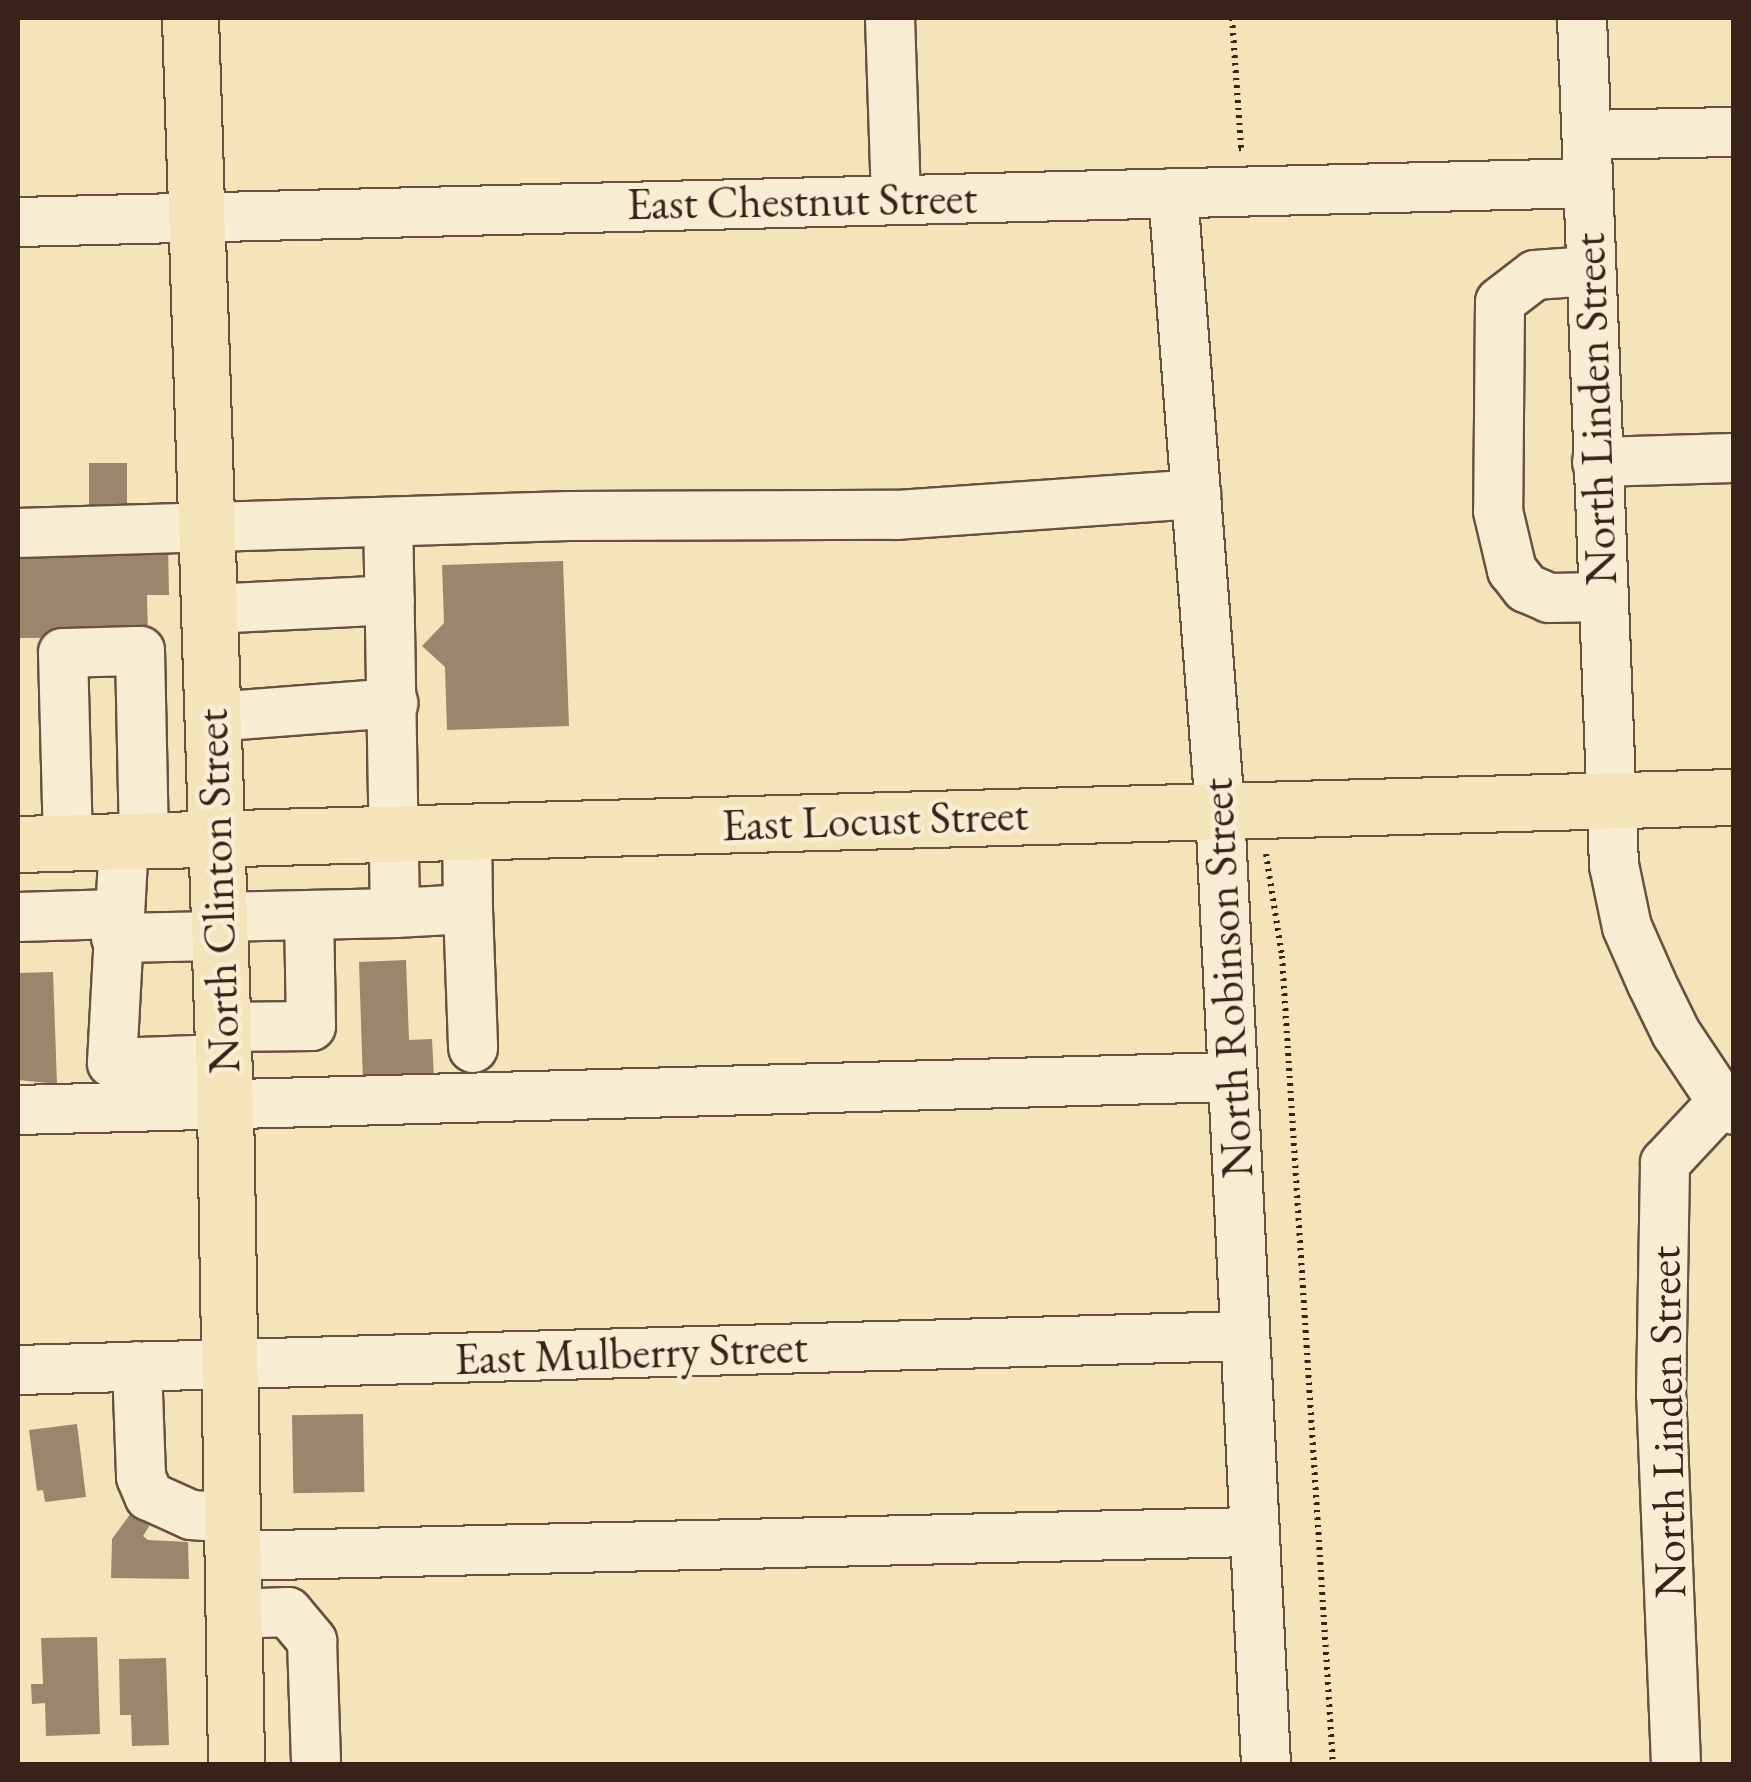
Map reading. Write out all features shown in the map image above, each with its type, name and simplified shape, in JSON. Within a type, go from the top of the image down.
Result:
[{"type":"main road","name":"North Clinton Street","points":[[190,18],[224,1064],[236,1764]]},
{"type":"main road","name":"East Locust Street","points":[[43,844],[1734,796]]},
{"type":"street","points":[[890,18],[896,199]]},
{"type":"street","name":"North Linden Street","points":[[1582,18],[1614,865],[1627,927],[1676,1033],[1728,1106],[1665,1162],[1661,1395],[1676,1764]]},
{"type":"street","points":[[1587,135],[1734,132]]},
{"type":"street","name":"East Chestnut Street","points":[[18,222],[1586,184]]},
{"type":"street","name":"North Robinson Street","points":[[1194,191],[1196,494],[1240,809],[1232,1077],[1266,1764]]},
{"type":"street","points":[[1590,271],[1535,275],[1500,302],[1498,511],[1512,570],[1526,588],[1550,598],[1602,597]]},
{"type":"street","points":[[1597,462],[1734,458]]},
{"type":"street","points":[[18,533],[570,516],[897,514],[1196,494]]},
{"type":"street","points":[[388,522],[395,913]]},
{"type":"street","points":[[209,609],[390,600]]},
{"type":"street","points":[[43,844],[63,653],[140,652],[134,841],[117,926],[112,1063],[154,1085]]},
{"type":"street","points":[[141,669],[211,693],[392,703]]},
{"type":"street","points":[[467,832],[473,1048]]},
{"type":"street","points":[[18,917],[117,926],[219,927],[309,915],[468,909]]},
{"type":"street","points":[[18,1110],[154,1085],[224,1064],[310,1026],[309,915]]},
{"type":"street","points":[[224,1064],[1232,1077]]},
{"type":"street","name":"East Mulberry Street","points":[[18,1370],[1244,1336]]},
{"type":"street","points":[[137,1366],[141,1476],[149,1496],[231,1537],[1254,1532]]},
{"type":"street","points":[[233,1614],[288,1612],[312,1641],[316,1764]]},
{"type":"path","points":[[1194,191],[1213,150],[1241,148],[1232,18]]},
{"type":"path","points":[[1240,809],[1282,956],[1333,1764]]},
{"type":"building","points":[[89,463],[127,463],[127,513],[89,513]]},
{"type":"building","points":[[168,544],[169,595],[147,595],[148,637],[18,638],[18,546]]},
{"type":"building","points":[[563,561],[569,726],[447,730],[445,667],[422,646],[444,623],[442,565]]},
{"type":"building","points":[[406,960],[409,1040],[432,1039],[434,1077],[363,1084],[359,962]]},
{"type":"building","points":[[53,972],[57,1084],[18,1080],[18,973]]},
{"type":"building","points":[[363,1414],[364,1492],[293,1493],[292,1415]]},
{"type":"building","points":[[77,1424],[86,1497],[45,1502],[43,1490],[37,1491],[29,1430]]},
{"type":"building","points":[[134,1509],[153,1520],[143,1536],[148,1540],[188,1542],[189,1579],[111,1578],[112,1539]]},
{"type":"building","points":[[97,1637],[100,1734],[46,1736],[45,1703],[32,1704],[31,1684],[43,1684],[41,1638]]},
{"type":"building","points":[[166,1658],[169,1745],[132,1746],[131,1715],[120,1715],[119,1659]]}]
